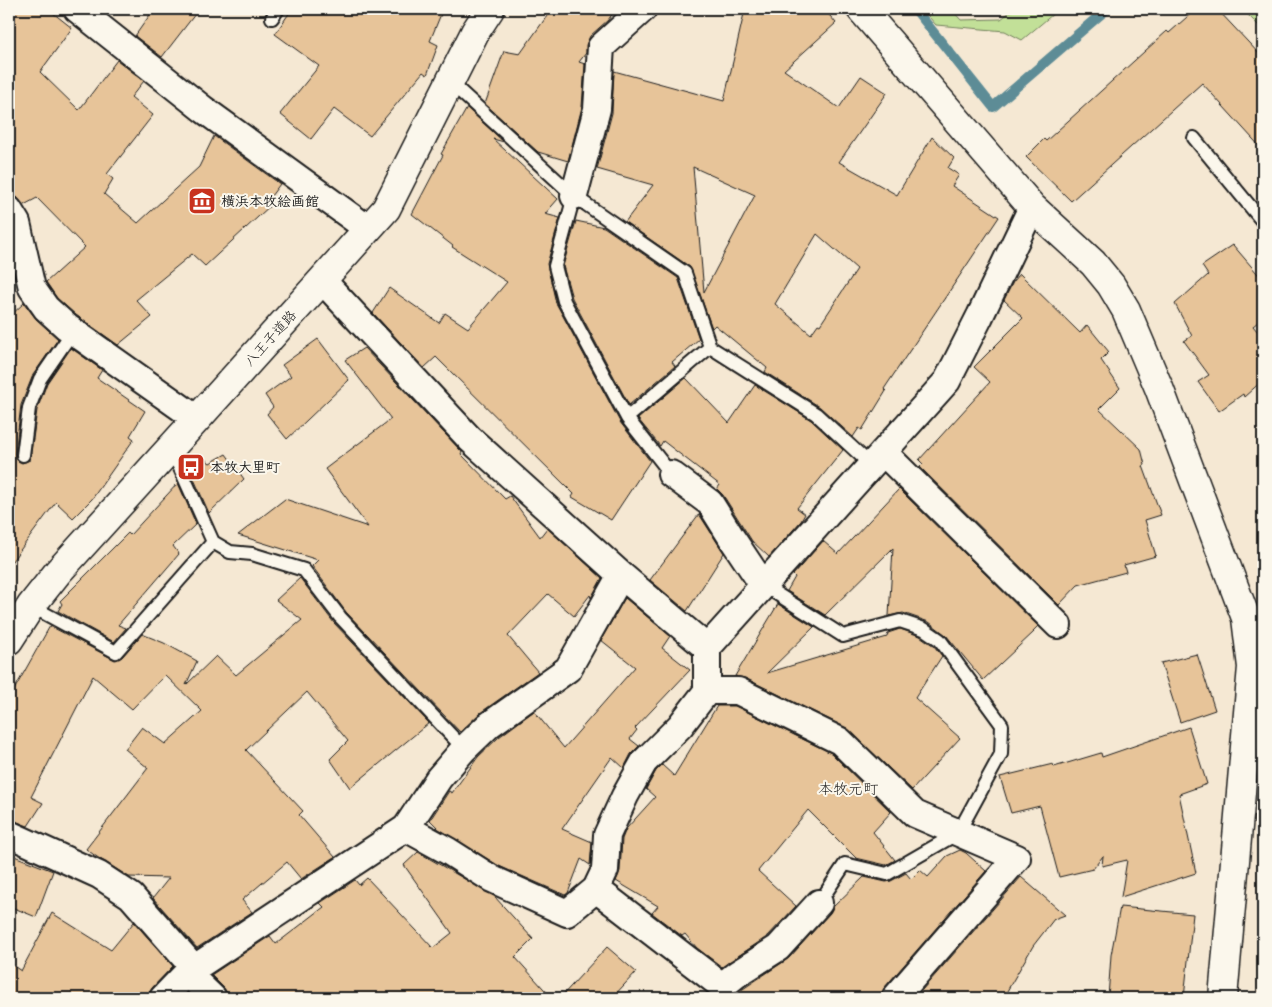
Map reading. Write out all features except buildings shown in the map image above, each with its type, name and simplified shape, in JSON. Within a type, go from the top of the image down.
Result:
[{"type":"street","name":"八王子道路","points":[[9,640],[31,606],[58,572],[386,209],[475,32],[490,9]]},
{"type":"street","points":[[574,196],[597,109],[601,47],[643,9]]},
{"type":"street","points":[[861,9],[1032,207],[1093,262],[1112,285],[1126,310],[1159,388],[1246,618],[1252,667],[1223,998]]},
{"type":"street","points":[[82,11],[203,109],[368,228]]},
{"type":"street","points":[[406,828],[448,851],[492,879],[567,913],[596,889],[604,870],[607,835],[625,796],[644,762],[680,726],[707,691],[707,648],[946,381],[984,308],[1032,207]]},
{"type":"street","points":[[9,210],[17,223],[32,288],[46,308],[72,331],[198,419]]},
{"type":"street","points":[[322,280],[470,439],[707,648]]},
{"type":"street","points":[[877,458],[1058,625]]},
{"type":"street","points":[[671,474],[710,503],[763,585]]},
{"type":"street","points":[[163,998],[191,971],[406,828],[439,778],[464,749],[489,725],[568,669],[621,574]]},
{"type":"street","points":[[707,691],[738,691],[840,740],[915,814],[1017,858],[895,998]]},
{"type":"street","points":[[9,834],[99,875],[131,896],[213,998]]},
{"type":"street","points":[[596,889],[718,992],[736,974],[778,948],[819,903]]},
{"type":"lane","points":[[450,82],[574,196],[685,273],[710,347],[816,414],[877,458]]},
{"type":"lane","points":[[1194,138],[1263,222]]},
{"type":"lane","points":[[574,196],[556,266],[564,301],[627,418],[671,474]]},
{"type":"lane","points":[[23,455],[29,408],[40,379],[72,331]]},
{"type":"lane","points":[[627,418],[710,347]]},
{"type":"lane","points":[[171,448],[206,531],[213,542],[230,552],[252,554],[304,570],[340,617],[464,749]]},
{"type":"lane","points":[[31,606],[116,652],[213,542]]},
{"type":"lane","points":[[763,585],[843,636],[900,621],[924,629],[940,640],[1002,725],[1001,754],[958,833],[887,874],[845,864],[819,903]]},
{"type":"green space","points":[[922,9],[951,9],[961,20],[1001,19],[1014,9],[1059,9],[1022,40],[1005,31],[936,25]]},
{"type":"green space","points":[[1242,9],[1263,9],[1263,30]]},
{"type":"waterway","points":[[915,9],[993,107],[1107,9]]},
{"type":"place","name":"横浜本牧絵画館","points":[[202,201]]},
{"type":"place","name":"本牧大里町","points":[[191,467]]},
{"type":"district","name":"本牧元町","points":[[848,789]]}]
